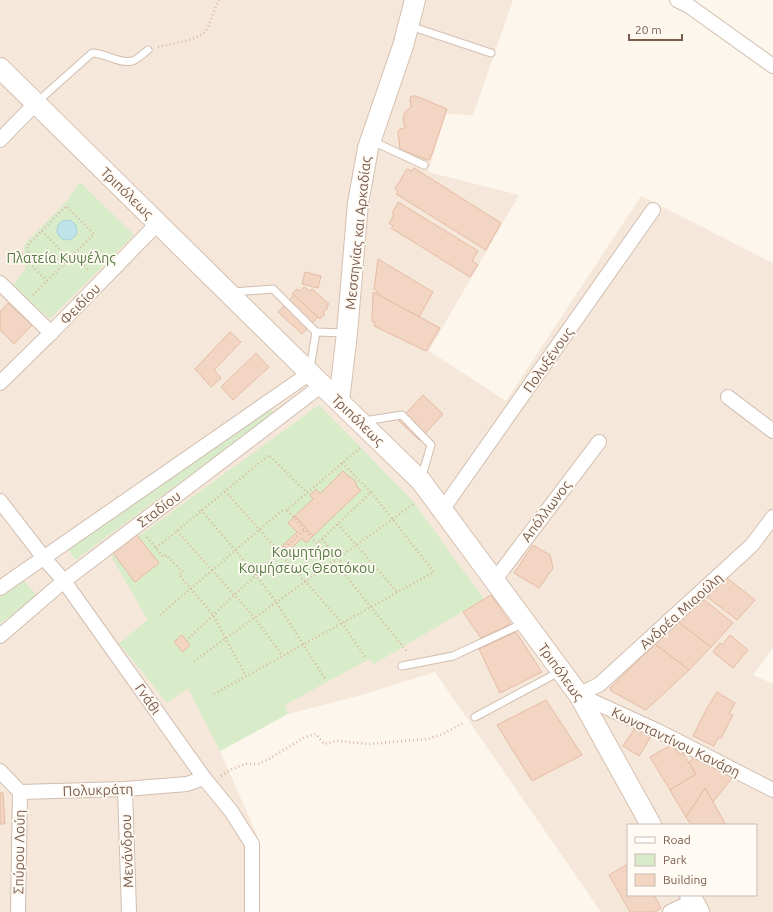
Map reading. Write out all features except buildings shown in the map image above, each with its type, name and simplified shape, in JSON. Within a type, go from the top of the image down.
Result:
[{"type":"main road","name":"Μεσσηνίας και Αρκαδίας","points":[[338,400],[347,333],[358,204],[368,148],[403,46],[415,0]]},
{"type":"main road","name":"Τριπόλεως","points":[[0,68],[361,422],[420,490],[442,510],[579,695],[650,824]]},
{"type":"street","points":[[677,0],[689,6],[773,66]]},
{"type":"street","points":[[0,140],[36,103]]},
{"type":"street","name":"Πολυξένους","points":[[442,510],[654,210]]},
{"type":"street","name":"Φειδίου","points":[[0,383],[158,223]]},
{"type":"street","points":[[0,283],[51,333]]},
{"type":"street","name":"Σταδίου","points":[[0,636],[64,581],[137,526],[316,379]]},
{"type":"street","name":"Σταδίου","points":[[0,588],[316,379]]},
{"type":"street","points":[[728,397],[773,431]]},
{"type":"street","name":"Απόλλωνος","points":[[494,581],[599,442]]},
{"type":"street","name":"Γνάθι","points":[[0,501],[44,558],[64,581],[208,783],[231,811],[252,844],[252,912]]},
{"type":"street","name":"Ανδρέα Μιαούλη","points":[[579,695],[600,684],[729,567],[752,545],[773,517]]},
{"type":"street","name":"Κωνσταντίνου Κανάρη","points":[[579,695],[658,731],[773,790]]},
{"type":"street","points":[[0,771],[20,792]]},
{"type":"street","name":"Πολυκράτη","points":[[20,792],[125,789],[208,783]]},
{"type":"street","name":"Μενάνδρου","points":[[125,789],[129,912]]},
{"type":"street","name":"Σπύρου Λούη","points":[[18,912],[20,792]]},
{"type":"street","points":[[670,912],[694,903]]},
{"type":"lane","points":[[408,25],[491,53]]},
{"type":"lane","points":[[36,103],[92,53],[99,53],[118,60],[133,61],[148,50]]},
{"type":"lane","points":[[370,140],[424,165]]},
{"type":"lane","points":[[229,292],[273,290],[316,332],[347,333]]},
{"type":"lane","points":[[316,332],[316,379]]},
{"type":"lane","points":[[361,422],[402,415],[431,445],[420,490]]},
{"type":"lane","points":[[402,666],[453,656],[525,623]]},
{"type":"lane","points":[[475,717],[561,670]]},
{"type":"path","points":[[148,50],[198,37],[206,30],[219,0]]},
{"type":"path","points":[[22,305],[47,281],[94,234],[66,206],[27,246],[30,264],[47,281]]},
{"type":"path","points":[[42,231],[69,259]]},
{"type":"path","points":[[10,252],[29,256]]},
{"type":"path","points":[[73,255],[101,282]]},
{"type":"path","points":[[160,615],[280,512],[287,510],[363,445]]},
{"type":"path","points":[[156,548],[269,455],[307,493]]},
{"type":"path","points":[[214,694],[434,572],[371,492],[342,463]]},
{"type":"path","points":[[194,661],[392,519],[420,490]]},
{"type":"path","points":[[225,491],[342,624],[365,657]]},
{"type":"path","points":[[287,510],[317,544],[371,492]]},
{"type":"path","points":[[201,510],[256,575],[276,602],[326,680]]},
{"type":"path","points":[[338,524],[398,593]]},
{"type":"path","points":[[137,526],[163,557],[166,555],[182,572],[179,575],[213,615],[246,676]]},
{"type":"path","points":[[189,638],[304,530]]},
{"type":"path","points":[[176,531],[254,617],[283,656]]},
{"type":"path","points":[[322,539],[346,568],[342,571],[404,647]]},
{"type":"path","points":[[208,783],[232,769],[246,764],[258,764],[306,737],[316,734],[324,744],[337,741],[369,744],[398,743],[428,739],[444,734],[475,717]]},
{"type":"shaded area","points":[[0,0],[513,0],[473,115],[446,114],[428,172],[519,195],[429,351],[506,401],[641,196],[773,263],[773,648],[753,675],[773,684],[773,912],[601,912],[435,672],[358,696],[288,714],[220,751],[257,835],[257,912],[0,912]]},
{"type":"green space","name":"Πλατεία Κυψέλης","points":[[80,182],[134,235],[50,319],[13,285],[25,270],[24,245],[66,202]]},
{"type":"green space","name":"Κοιμητήριο Κοιμήσεως Θεοτόκου","points":[[319,405],[412,500],[484,599],[374,664],[369,659],[285,705],[288,714],[220,751],[188,688],[167,703],[119,643],[148,620],[111,556]]},
{"type":"green space","points":[[271,409],[274,413],[75,560],[68,549]]},
{"type":"green space","points":[[23,580],[38,597],[0,623],[0,596]]},
{"type":"water","points":[[67,220],[74,223],[77,230],[74,237],[67,240],[60,237],[57,230],[60,223]]}]
